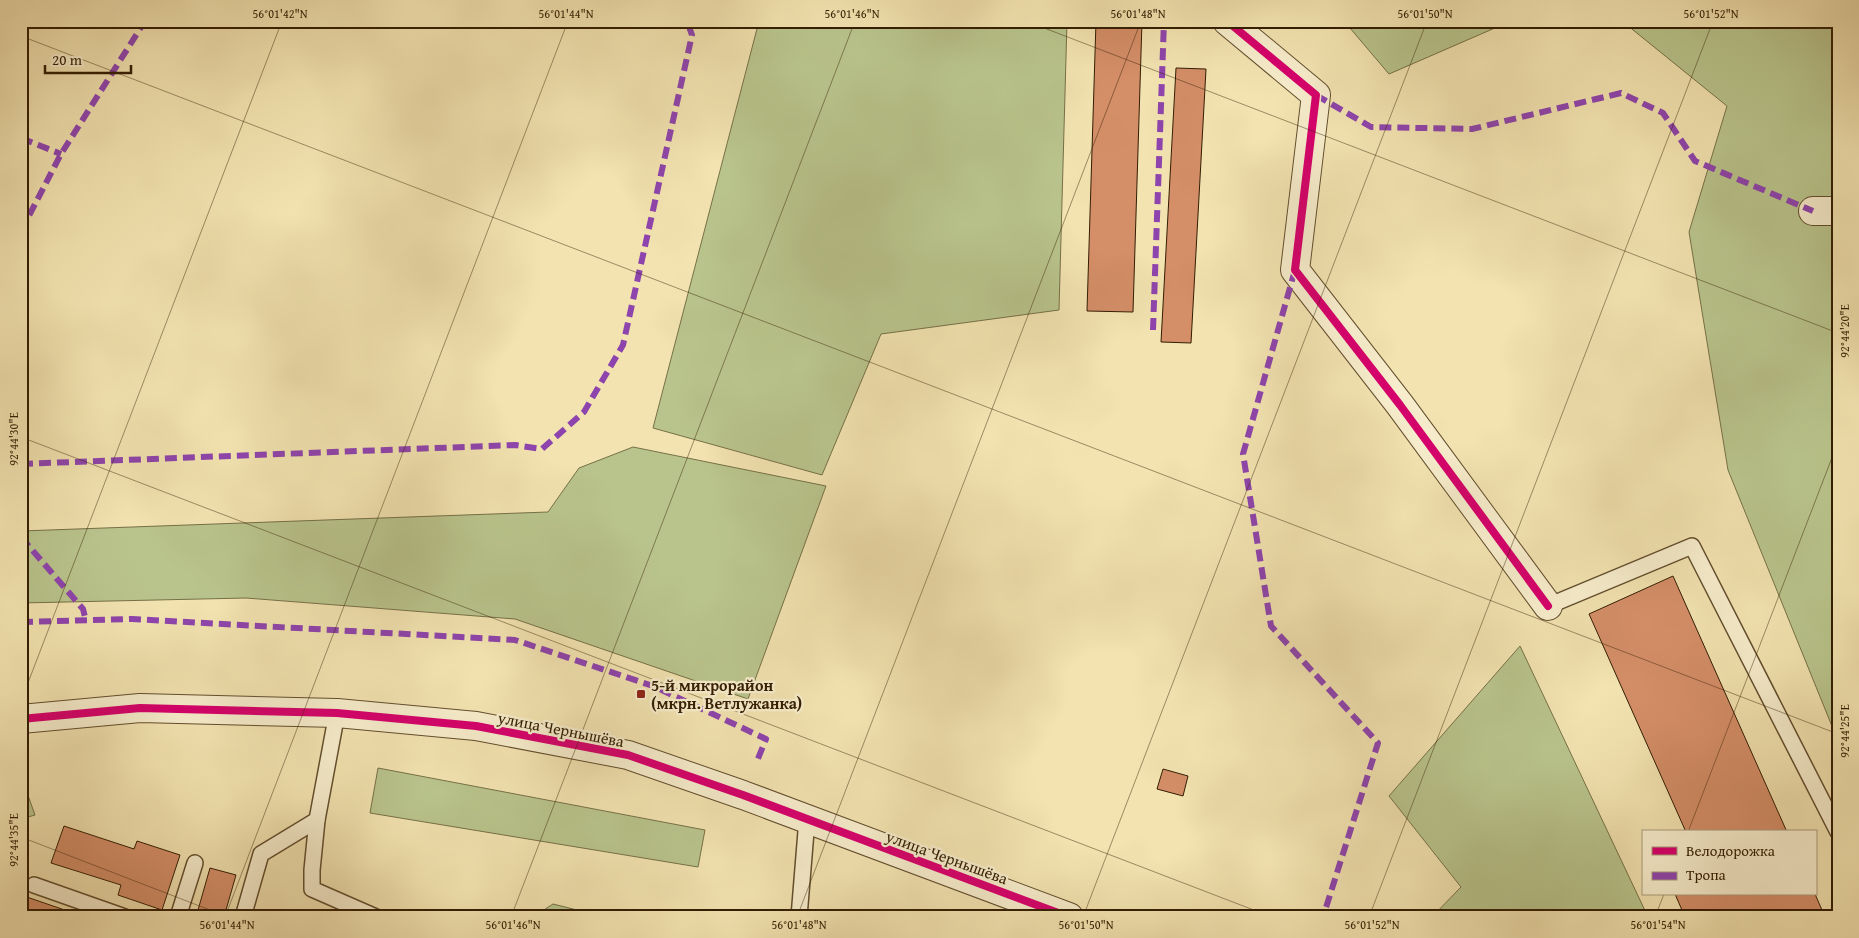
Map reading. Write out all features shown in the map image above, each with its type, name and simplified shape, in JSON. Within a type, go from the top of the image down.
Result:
[{"type":"street","points":[[1227,21],[1316,95],[1295,270],[1400,405],[1548,606]]},
{"type":"street","name":"улица Чернышёва","points":[[21,719],[140,708],[336,713],[476,726],[628,755],[807,819],[1069,917]]},
{"type":"lane","points":[[1548,606],[1692,546],[1838,832]]},
{"type":"lane","points":[[336,713],[317,820],[312,889],[376,917]]},
{"type":"lane","points":[[799,917],[807,819]]},
{"type":"lane","points":[[243,917],[261,854],[317,820]]},
{"type":"lane","points":[[178,917],[195,863]]},
{"type":"lane","points":[[34,885],[125,917]]},
{"type":"green space","points":[[759,21],[1067,21],[1059,310],[881,334],[822,475],[653,428]]},
{"type":"green space","points":[[1344,21],[1511,21],[1389,74]]},
{"type":"green space","points":[[1622,21],[1838,21],[1838,741],[1728,470],[1689,232],[1727,106]]},
{"type":"green space","points":[[633,447],[826,486],[748,699],[515,619],[246,598],[21,603],[21,531],[548,512],[579,468]]},
{"type":"green space","points":[[1520,646],[1648,917],[1432,917],[1461,887],[1389,796]]},
{"type":"green space","points":[[378,768],[705,830],[698,867],[370,813]]},
{"type":"green space","points":[[21,776],[35,815],[21,819]]},
{"type":"green space","points":[[553,904],[605,917],[533,917]]},
{"type":"building","points":[[1096,21],[1142,21],[1133,312],[1087,311]]},
{"type":"building","points":[[1176,68],[1206,69],[1191,343],[1161,342]]},
{"type":"building","points":[[1673,576],[1786,830],[1685,830],[1589,614]]},
{"type":"building","points":[[1163,769],[1188,776],[1183,796],[1157,789]]},
{"type":"building","points":[[64,826],[134,849],[137,841],[180,855],[162,910],[118,895],[121,885],[51,863]]},
{"type":"building","points":[[210,868],[236,875],[224,917],[196,917]]},
{"type":"building","points":[[21,895],[85,917],[21,917]]},
{"type":"building","points":[[1676,896],[1816,896],[1825,917],[1685,917]]},
{"type":"marked path","points":[[21,231],[61,154],[145,21]]},
{"type":"marked path","points":[[21,464],[515,445],[542,449],[584,412],[623,345],[692,35],[687,21]]},
{"type":"marked path","points":[[1153,330],[1164,21]]},
{"type":"marked path","points":[[1316,95],[1371,127],[1472,129],[1621,93],[1663,113],[1695,161],[1813,211]]},
{"type":"marked path","points":[[21,138],[61,154]]},
{"type":"marked path","points":[[1295,270],[1243,454],[1271,626],[1378,743],[1323,917]]},
{"type":"marked path","points":[[21,537],[83,609],[86,621]]},
{"type":"marked path","points":[[21,622],[132,619],[515,640],[653,686],[766,739],[757,761]]},
{"type":"cycle path","points":[[1227,21],[1316,95],[1295,270],[1400,405],[1548,606]]},
{"type":"cycle path","points":[[21,719],[140,708],[337,713],[476,726],[628,755],[743,795],[1069,917]]},
{"type":"place","name":"5-й микрорайон (мкрн. Ветлужанка)","points":[[641,694]]}]
